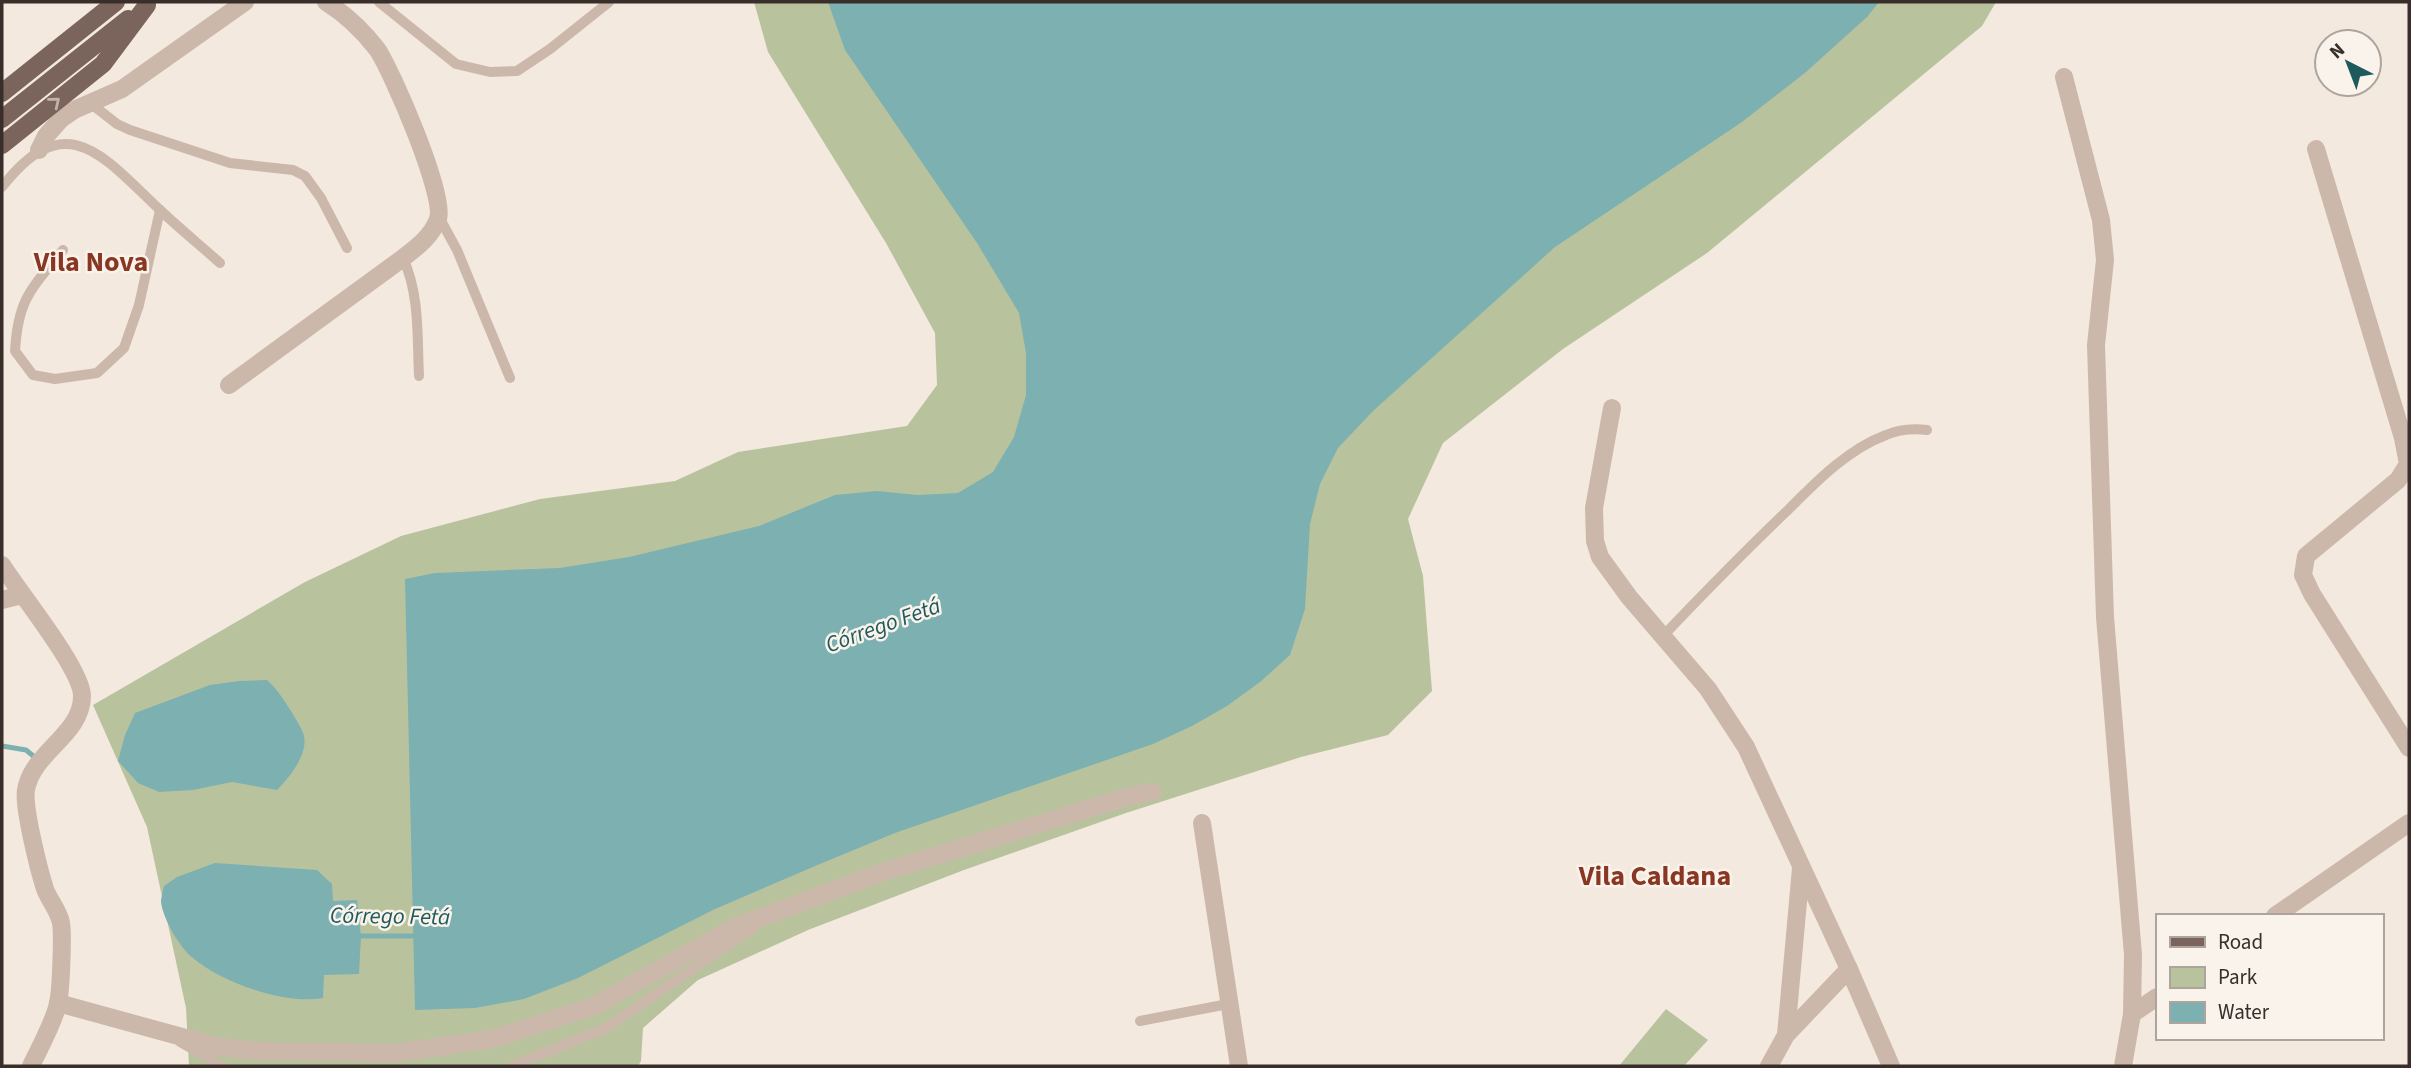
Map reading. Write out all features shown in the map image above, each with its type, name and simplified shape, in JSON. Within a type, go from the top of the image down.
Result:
[{"type":"main road","points":[[2,93],[115,2]]},
{"type":"main road","points":[[2,119],[149,3]]},
{"type":"main road","points":[[2,145],[103,64],[149,3]]},
{"type":"street","points":[[39,150],[54,126],[74,110],[130,83],[246,2]]},
{"type":"street","points":[[229,385],[403,258],[429,236],[439,217],[438,199],[414,128],[377,50],[344,14],[326,2]]},
{"type":"street","points":[[2064,77],[2101,220],[2105,260],[2096,345],[2105,617],[2133,955],[2132,1014],[2123,1066]]},
{"type":"street","points":[[2316,149],[2403,438],[2408,464],[2398,480],[2306,556],[2303,575],[2312,594],[2409,748]]},
{"type":"street","points":[[1612,408],[1594,509],[1595,541],[1600,557],[1629,597],[1708,688],[1746,747],[1891,1066]]},
{"type":"street","points":[[2,565],[74,670],[82,695],[78,714],[33,771],[26,791],[30,828],[46,891],[61,922],[58,1003],[31,1066]]},
{"type":"street","points":[[2,600],[22,595]]},
{"type":"street","points":[[58,1003],[215,1046],[269,1051],[395,1053],[493,1039],[594,1006],[733,928],[883,872],[1130,796],[1153,792]]},
{"type":"street","points":[[1202,823],[1239,1066]]},
{"type":"street","points":[[2278,914],[2409,823]]},
{"type":"street","points":[[1786,1035],[1801,865]]},
{"type":"street","points":[[1769,1066],[1786,1035],[1849,969]]},
{"type":"street","points":[[2132,1014],[2156,998]]},
{"type":"lane","points":[[379,2],[456,64],[490,72],[517,71],[550,49],[609,2]]},
{"type":"lane","points":[[90,103],[117,124],[130,130],[230,163],[293,170],[305,176],[321,198],[346,248]]},
{"type":"lane","points":[[2,187],[21,164],[39,150],[54,144],[70,143],[86,148],[117,167],[160,210],[220,263]]},
{"type":"lane","points":[[63,250],[28,293],[16,323],[15,351],[33,375],[55,379],[97,373],[124,348],[139,305],[160,210]]},
{"type":"lane","points":[[439,217],[457,250],[510,377]]},
{"type":"lane","points":[[403,258],[412,277],[416,301],[419,376]]},
{"type":"lane","points":[[1663,636],[1736,560],[1850,455],[1884,435],[1908,428],[1927,430]]},
{"type":"lane","points":[[512,1066],[606,1028],[776,912]]},
{"type":"lane","points":[[1140,1021],[1228,1004]]},
{"type":"lane","points":[[162,1031],[222,1066]]},
{"type":"green space","points":[[754,2],[1996,2],[1982,26],[1707,253],[1563,349],[1443,443],[1408,519],[1423,576],[1432,691],[1388,735],[1301,757],[1126,813],[964,870],[808,930],[698,980],[643,1028],[641,1061],[638,1066],[189,1066],[186,1008],[147,827],[93,705],[305,582],[401,536],[540,499],[675,481],[738,452],[907,426],[937,385],[935,333],[886,243],[768,52]]},
{"type":"green space","points":[[1666,1009],[1708,1040],[1684,1066],[1619,1066]]},
{"type":"water","points":[[828,2],[1879,2],[1867,17],[1806,72],[1742,122],[1555,247],[1373,411],[1338,448],[1320,484],[1310,524],[1305,609],[1290,655],[1260,682],[1227,706],[1153,744],[895,833],[827,861],[715,909],[578,978],[524,999],[475,1008],[415,1010],[405,579],[435,573],[560,568],[629,557],[759,526],[835,495],[877,491],[917,495],[958,493],[993,472],[1014,437],[1026,395],[1026,353],[1019,313],[977,243],[845,50]]},
{"type":"water","points":[[267,680],[286,703],[304,736],[300,758],[292,773],[277,790],[232,782],[193,790],[159,792],[138,783],[118,761],[135,713],[210,685]]},
{"type":"water","points":[[215,863],[317,870],[332,884],[333,901],[357,900],[361,937],[359,974],[324,975],[323,998],[291,998],[237,983],[220,976],[193,958],[178,940],[165,917],[161,902],[164,886],[177,877]]},
{"type":"waterway","name":"Córrego Fetá","points":[[2,746],[26,750],[37,759]]},
{"type":"waterway","name":"Córrego Fetá","points":[[357,936],[417,936]]},
{"type":"district","name":"Vila Nova","points":[[91,262]]},
{"type":"district","name":"Vila Caldana","points":[[1655,876]]}]
